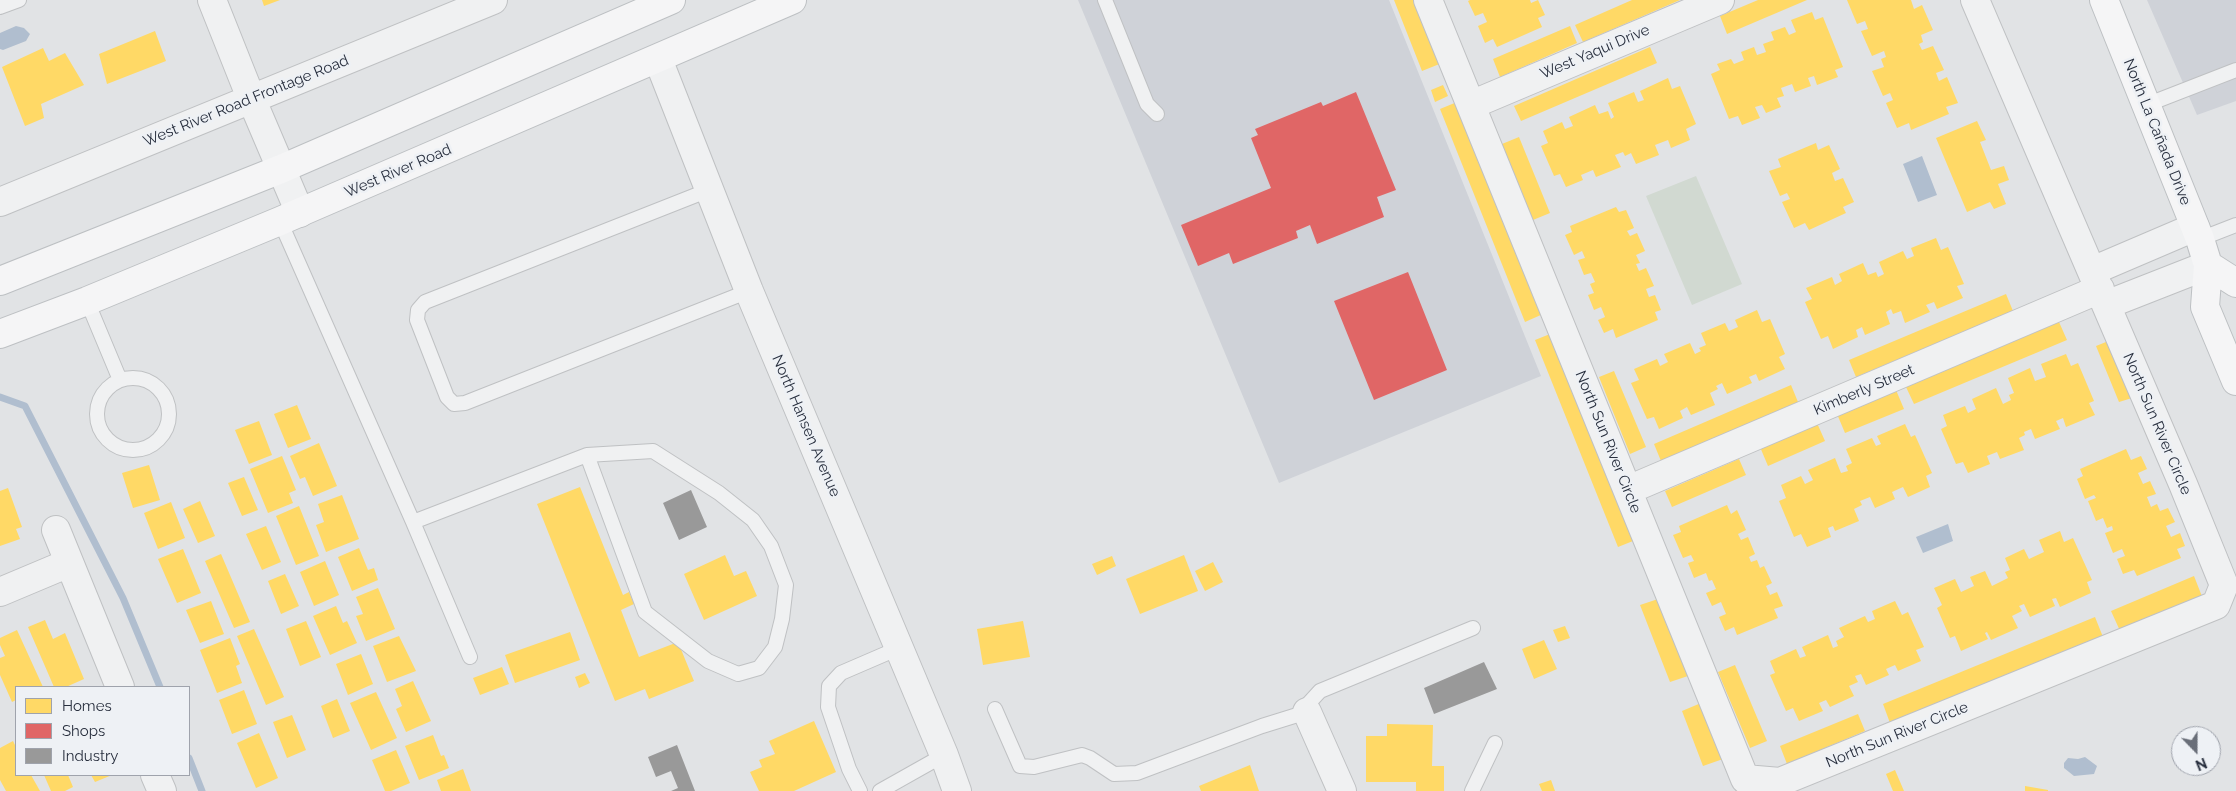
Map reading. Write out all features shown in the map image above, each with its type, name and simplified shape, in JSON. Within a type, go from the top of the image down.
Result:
[{"type":"main road","points":[[0,281],[281,169],[671,0]]},
{"type":"main road","name":"West River Road","points":[[0,334],[86,301],[290,217],[792,0]]},
{"type":"main road","name":"North La Cañada Drive","points":[[2104,0],[2197,233],[2208,265],[2205,308],[2236,381]]},
{"type":"main road","points":[[2208,265],[2236,283]]},
{"type":"street","points":[[212,0],[281,169],[290,217]]},
{"type":"street","name":"West River Road Frontage Road","points":[[0,202],[493,0]]},
{"type":"street","name":"North Sun River Circle","points":[[1428,0],[1745,779],[1780,782],[2216,605],[2224,585],[1975,0]]},
{"type":"street","name":"West Yaqui Drive","points":[[1471,105],[1720,0]]},
{"type":"street","name":"North Hansen Avenue","points":[[658,59],[750,291],[944,755],[957,791]]},
{"type":"street","name":"Kimberly Street","points":[[1628,490],[2099,288],[2197,233]]},
{"type":"street","name":"Kimberly Street","points":[[2099,288],[2208,265]]},
{"type":"street","points":[[56,530],[120,686]]},
{"type":"street","points":[[0,592],[69,563]]},
{"type":"street","points":[[1307,712],[1342,791]]},
{"type":"street","points":[[155,776],[162,791]]},
{"type":"lane","points":[[0,7],[19,0]]},
{"type":"lane","points":[[1105,0],[1146,104],[1157,114]]},
{"type":"lane","points":[[2146,105],[2236,70]]},
{"type":"lane","points":[[709,190],[425,302],[418,310],[417,320],[447,397],[454,404],[465,403],[750,291]]},
{"type":"lane","points":[[290,217],[413,522],[470,657]]},
{"type":"lane","points":[[2197,233],[2236,225]]},
{"type":"lane","points":[[86,301],[120,380]]},
{"type":"lane","points":[[132,378],[144,380],[156,386],[164,394],[168,406],[167,424],[158,440],[138,450],[126,450],[106,438],[100,428],[97,417],[102,395],[110,386],[120,380],[132,378]]},
{"type":"lane","points":[[413,522],[587,456],[653,451],[711,488],[752,520],[771,546],[786,585],[782,619],[775,646],[759,668],[738,674],[708,660],[645,612],[587,456]]},
{"type":"lane","points":[[995,710],[1020,766],[1034,767],[1082,756],[1097,762],[1114,774],[1137,773],[1262,726],[1307,712],[1309,703],[1320,691],[1473,628]]},
{"type":"lane","points":[[860,791],[849,769],[828,707],[829,686],[841,673],[899,648]]},
{"type":"lane","points":[[1472,791],[1494,743]]},
{"type":"lane","points":[[880,791],[944,755]]},
{"type":"shaded area","points":[[1078,0],[1389,0],[1541,376],[1279,483]]},
{"type":"shaded area","points":[[2147,0],[2236,0],[2236,101],[2197,115]]},
{"type":"shaded area","points":[[1696,176],[1742,284],[1692,305],[1646,196]]},
{"type":"water","points":[[16,26],[24,28],[30,34],[26,41],[3,50],[0,49],[0,33]]},
{"type":"water","points":[[1922,156],[1937,195],[1918,202],[1903,164]]},
{"type":"water","points":[[1948,524],[1953,541],[1923,553],[1916,537]]},
{"type":"water","points":[[2085,757],[2097,766],[2094,774],[2074,776],[2064,768],[2064,763],[2068,758],[2078,759]]},
{"type":"building: Homes","points":[[262,0],[280,0],[264,6]]},
{"type":"building: Homes","points":[[1394,0],[1415,0],[1442,63],[1422,71]]},
{"type":"building: Homes","points":[[1530,0],[1531,3],[1538,0],[1545,15],[1538,18],[1542,27],[1497,47],[1493,39],[1485,43],[1478,26],[1487,22],[1483,13],[1475,16],[1468,1]]},
{"type":"building: Homes","points":[[1632,0],[1680,0],[1583,42],[1575,25]]},
{"type":"building: Homes","points":[[1758,0],[1807,0],[1727,34],[1720,16]]},
{"type":"building: Homes","points":[[1847,0],[1911,0],[1914,9],[1922,5],[1933,30],[1921,35],[1923,42],[1919,44],[1922,50],[1933,46],[1944,70],[1936,73],[1939,81],[1947,77],[1958,103],[1946,107],[1949,114],[1911,130],[1909,123],[1897,128],[1886,103],[1893,100],[1890,93],[1883,96],[1872,71],[1884,67],[1881,59],[1886,57],[1884,51],[1872,56],[1861,31],[1868,29],[1865,21],[1857,24]]},
{"type":"building: Homes","points":[[1812,12],[1815,20],[1823,17],[1843,67],[1835,70],[1838,77],[1817,85],[1814,76],[1808,78],[1811,86],[1795,92],[1792,84],[1781,88],[1784,96],[1777,98],[1781,107],[1766,113],[1762,105],[1755,107],[1760,118],[1742,125],[1738,116],[1729,119],[1711,74],[1720,70],[1717,64],[1731,59],[1734,64],[1744,60],[1741,52],[1754,47],[1757,55],[1766,52],[1763,44],[1774,40],[1771,32],[1785,27],[1789,35],[1796,32],[1791,20]]},
{"type":"building: Homes","points":[[1570,26],[1577,43],[1500,77],[1493,59]]},
{"type":"building: Homes","points":[[155,31],[166,61],[107,84],[99,54]]},
{"type":"building: Homes","points":[[1650,47],[1657,63],[1521,121],[1514,106]]},
{"type":"building: Homes","points":[[43,48],[49,61],[65,53],[84,85],[41,104],[44,118],[25,126],[2,67]]},
{"type":"building: Homes","points":[[1668,78],[1672,89],[1680,86],[1696,124],[1686,129],[1690,140],[1671,148],[1668,140],[1655,145],[1659,155],[1636,164],[1631,153],[1625,156],[1623,152],[1615,155],[1621,167],[1596,177],[1593,170],[1581,175],[1583,180],[1566,187],[1560,174],[1554,176],[1541,146],[1548,143],[1543,131],[1562,122],[1565,129],[1573,126],[1569,117],[1595,105],[1599,114],[1608,111],[1611,119],[1614,117],[1608,103],[1634,92],[1638,102],[1644,100],[1640,91]]},
{"type":"building: Homes","points":[[1443,85],[1448,96],[1435,102],[1431,90]]},
{"type":"building: Homes","points":[[1457,102],[1543,314],[1525,322],[1440,109]]},
{"type":"building: Homes","points":[[1977,121],[1986,140],[1980,142],[1991,170],[2004,166],[2009,180],[1998,184],[2006,204],[1994,209],[1990,202],[1967,212],[1936,138]]},
{"type":"building: Homes","points":[[1519,137],[1550,213],[1533,220],[1502,144]]},
{"type":"building: Homes","points":[[1816,143],[1818,150],[1829,145],[1840,169],[1832,173],[1835,181],[1843,178],[1854,202],[1843,207],[1846,213],[1809,230],[1805,223],[1794,228],[1782,202],[1790,199],[1787,193],[1780,196],[1769,171],[1781,167],[1778,159]]},
{"type":"building: Homes","points":[[1616,207],[1619,212],[1626,210],[1634,228],[1627,231],[1630,236],[1637,233],[1645,251],[1636,255],[1640,263],[1636,264],[1639,271],[1646,268],[1654,286],[1646,289],[1649,297],[1655,295],[1661,310],[1655,312],[1658,320],[1616,338],[1613,329],[1604,333],[1598,320],[1605,317],[1601,307],[1594,310],[1588,295],[1594,293],[1590,284],[1595,282],[1591,273],[1584,275],[1578,260],[1585,258],[1582,251],[1574,255],[1565,235],[1572,232],[1570,226]]},
{"type":"building: Homes","points":[[1936,238],[1941,250],[1948,247],[1964,284],[1957,286],[1963,298],[1937,309],[1934,302],[1926,305],[1930,312],[1905,323],[1901,311],[1893,314],[1891,309],[1886,312],[1890,324],[1865,335],[1862,327],[1856,330],[1858,337],[1833,349],[1828,336],[1821,339],[1805,302],[1812,299],[1806,288],[1832,277],[1835,285],[1842,281],[1839,274],[1863,263],[1868,275],[1876,272],[1878,277],[1884,274],[1879,262],[1903,251],[1907,259],[1914,256],[1911,248]]},
{"type":"building: Homes","points":[[2006,294],[2013,311],[1856,377],[1849,360]]},
{"type":"building: Homes","points":[[1757,310],[1762,322],[1770,319],[1785,354],[1779,357],[1785,369],[1759,381],[1756,374],[1749,377],[1752,383],[1727,394],[1722,383],[1716,386],[1718,389],[1710,393],[1715,405],[1691,415],[1687,407],[1680,411],[1683,418],[1659,429],[1654,417],[1647,419],[1631,383],[1639,380],[1634,369],[1657,359],[1660,366],[1668,362],[1664,354],[1690,343],[1695,354],[1701,351],[1699,348],[1706,345],[1701,333],[1725,323],[1729,331],[1738,327],[1735,320]]},
{"type":"building: Homes","points":[[2059,322],[2067,340],[1914,404],[1906,387]]},
{"type":"building: Homes","points":[[1550,334],[1633,541],[1618,547],[1535,340]]},
{"type":"building: Homes","points":[[2111,340],[2132,398],[2119,402],[2096,346]]},
{"type":"building: Homes","points":[[2066,354],[2071,366],[2078,363],[2094,401],[2089,403],[2095,415],[2066,427],[2063,418],[2056,421],[2060,429],[2035,439],[2031,429],[2024,432],[2025,435],[2019,438],[2024,450],[2000,459],[1997,452],[1987,456],[1990,464],[1968,473],[1963,462],[1956,464],[1941,429],[1947,426],[1943,415],[1965,406],[1968,413],[1976,409],[1972,399],[1996,388],[2003,404],[2011,400],[2009,395],[2014,393],[2008,378],[2030,368],[2035,381],[2046,377],[2041,364]]},
{"type":"building: Homes","points":[[1614,371],[1646,447],[1630,454],[1599,377]]},
{"type":"building: Homes","points":[[1791,385],[1798,402],[1661,461],[1654,444]]},
{"type":"building: Homes","points":[[1896,390],[1904,409],[1845,433],[1837,414]]},
{"type":"building: Homes","points":[[297,405],[311,439],[288,448],[274,414]]},
{"type":"building: Homes","points":[[259,421],[272,455],[249,464],[235,430]]},
{"type":"building: Homes","points":[[1817,423],[1825,441],[1768,466],[1760,447]]},
{"type":"building: Homes","points":[[1905,424],[1911,437],[1915,435],[1932,473],[1926,476],[1930,487],[1908,497],[1903,487],[1892,492],[1895,499],[1875,508],[1870,497],[1860,501],[1862,505],[1854,509],[1859,521],[1835,531],[1833,526],[1828,528],[1831,537],[1807,547],[1801,534],[1794,537],[1779,501],[1786,498],[1781,485],[1801,476],[1805,484],[1813,480],[1808,470],[1835,458],[1841,473],[1848,471],[1846,466],[1852,463],[1846,449],[1872,438],[1876,446],[1881,444],[1877,436]]},
{"type":"building: Homes","points":[[319,443],[337,486],[313,496],[305,477],[300,479],[290,456]]},
{"type":"building: Homes","points":[[2126,449],[2131,460],[2141,456],[2147,469],[2138,473],[2143,484],[2150,481],[2156,494],[2147,497],[2151,507],[2157,504],[2160,511],[2168,508],[2175,522],[2166,526],[2171,537],[2180,533],[2185,546],[2177,549],[2181,558],[2137,576],[2134,570],[2123,574],[2117,559],[2125,556],[2122,549],[2113,553],[2105,533],[2113,530],[2112,526],[2107,528],[2103,518],[2096,521],[2088,501],[2096,498],[2094,495],[2085,499],[2077,479],[2083,476],[2080,469]]},
{"type":"building: Homes","points":[[282,456],[296,490],[289,493],[293,503],[268,513],[250,469]]},
{"type":"building: Homes","points":[[1739,459],[1746,475],[1672,507],[1665,491]]},
{"type":"building: Homes","points":[[149,465],[160,500],[133,508],[122,473]]},
{"type":"building: Homes","points":[[244,477],[258,510],[242,516],[228,483]]},
{"type":"building: Homes","points":[[580,487],[623,595],[629,592],[634,604],[621,610],[639,657],[678,642],[694,681],[649,699],[645,689],[615,701],[537,504]]},
{"type":"building: Homes","points":[[8,488],[22,527],[16,529],[20,539],[0,546],[0,491]]},
{"type":"building: Homes","points":[[342,495],[359,539],[326,552],[316,525],[324,522],[318,504]]},
{"type":"building: Homes","points":[[200,501],[215,536],[198,543],[183,509]]},
{"type":"building: Homes","points":[[171,502],[185,538],[158,549],[144,513]]},
{"type":"building: Homes","points":[[1727,505],[1731,514],[1737,510],[1746,530],[1738,534],[1741,540],[1748,537],[1755,554],[1749,557],[1751,562],[1757,560],[1760,568],[1764,566],[1772,583],[1766,586],[1770,595],[1777,592],[1783,606],[1774,609],[1778,618],[1737,635],[1734,627],[1725,631],[1719,617],[1726,614],[1721,602],[1712,606],[1706,593],[1716,589],[1712,580],[1709,581],[1706,573],[1694,578],[1688,563],[1694,561],[1691,555],[1683,558],[1673,535],[1681,532],[1679,526]]},
{"type":"building: Homes","points":[[299,506],[319,556],[296,565],[276,516]]},
{"type":"building: Homes","points":[[266,526],[281,562],[262,570],[246,534]]},
{"type":"building: Homes","points":[[2060,531],[2064,542],[2073,538],[2092,580],[2087,582],[2091,593],[2060,607],[2056,598],[2052,599],[2055,606],[2030,617],[2024,604],[2019,606],[2022,611],[2012,616],[2018,628],[1991,640],[1987,632],[1985,633],[1988,639],[1961,651],[1955,636],[1950,638],[1937,608],[1942,605],[1934,588],[1955,579],[1961,592],[1974,586],[1970,577],[1985,571],[1992,586],[2008,578],[2005,572],[2010,570],[2005,558],[2024,549],[2029,559],[2044,552],[2039,540]]},
{"type":"building: Homes","points":[[359,548],[368,570],[374,568],[378,580],[352,591],[338,557]]},
{"type":"building: Homes","points":[[183,549],[201,593],[177,603],[158,559]]},
{"type":"building: Homes","points":[[221,554],[250,622],[234,628],[205,561]]},
{"type":"building: Homes","points":[[725,555],[734,576],[746,571],[757,596],[704,620],[684,574]]},
{"type":"building: Homes","points":[[1184,555],[1198,591],[1140,614],[1126,579]]},
{"type":"building: Homes","points":[[1112,556],[1116,566],[1097,575],[1092,564]]},
{"type":"building: Homes","points":[[325,561],[339,595],[314,606],[300,572]]},
{"type":"building: Homes","points":[[1213,562],[1223,582],[1205,591],[1195,571]]},
{"type":"building: Homes","points":[[285,574],[299,606],[281,614],[268,581]]},
{"type":"building: Homes","points":[[2194,576],[2203,599],[2121,633],[2111,611]]},
{"type":"building: Homes","points":[[378,588],[395,629],[366,641],[356,616],[363,614],[356,597]]},
{"type":"building: Homes","points":[[1658,599],[1688,676],[1670,682],[1640,605]]},
{"type":"building: Homes","points":[[211,601],[224,634],[200,643],[186,610]]},
{"type":"building: Homes","points":[[1895,601],[1902,615],[1908,612],[1924,647],[1916,650],[1921,661],[1898,671],[1895,665],[1886,669],[1889,675],[1866,685],[1861,674],[1855,676],[1858,682],[1849,686],[1854,696],[1830,707],[1826,700],[1819,703],[1823,711],[1799,721],[1793,708],[1786,711],[1770,675],[1775,673],[1770,661],[1796,649],[1800,658],[1806,656],[1802,647],[1828,635],[1833,648],[1838,646],[1836,641],[1844,637],[1839,628],[1865,616],[1868,622],[1875,619],[1872,611]]},
{"type":"building: Homes","points":[[336,606],[343,623],[347,621],[357,643],[330,655],[313,616]]},
{"type":"building: Homes","points":[[2095,617],[2103,637],[1890,723],[1883,704]]},
{"type":"building: Homes","points":[[45,620],[53,639],[65,633],[84,679],[68,686],[54,686],[28,627]]},
{"type":"building: Homes","points":[[306,621],[321,657],[300,666],[286,629]]},
{"type":"building: Homes","points":[[1023,621],[1030,657],[983,665],[977,629]]},
{"type":"building: Homes","points":[[1565,626],[1570,638],[1558,642],[1553,630]]},
{"type":"building: Homes","points":[[254,629],[284,697],[266,705],[237,636]]},
{"type":"building: Homes","points":[[17,630],[43,686],[15,686],[15,700],[12,702],[0,675],[0,658],[5,656],[0,645],[0,638]]},
{"type":"building: Homes","points":[[570,632],[580,660],[515,683],[505,655]]},
{"type":"building: Homes","points":[[399,636],[416,671],[387,682],[373,646]]},
{"type":"building: Homes","points":[[230,638],[240,664],[236,666],[242,683],[217,693],[200,650]]},
{"type":"building: Homes","points":[[1544,640],[1557,669],[1534,679],[1522,649]]},
{"type":"building: Homes","points":[[361,654],[373,684],[348,695],[336,664]]},
{"type":"building: Homes","points":[[1735,665],[1767,741],[1750,748],[1718,672]]},
{"type":"building: Homes","points":[[502,667],[509,684],[480,695],[473,678]]},
{"type":"building: Homes","points":[[585,673],[590,683],[579,688],[575,677]]},
{"type":"building: Homes","points":[[413,681],[431,721],[406,732],[396,709],[402,706],[395,689]]},
{"type":"building: Homes","points":[[244,690],[257,724],[232,734],[219,700]]},
{"type":"building: Homes","points":[[376,692],[397,738],[371,750],[350,703]]},
{"type":"building: Homes","points":[[337,699],[350,731],[333,738],[321,706]]},
{"type":"building: Homes","points":[[1701,703],[1723,759],[1703,766],[1682,711]]},
{"type":"building: Homes","points":[[1858,714],[1865,731],[1787,764],[1780,746]]},
{"type":"building: Homes","points":[[292,715],[306,750],[287,758],[273,722]]},
{"type":"building: Homes","points":[[814,721],[836,772],[794,791],[759,791],[750,772],[762,767],[759,760],[775,754],[769,741]]},
{"type":"building: Homes","points":[[1387,724],[1433,725],[1432,766],[1444,766],[1444,791],[1416,791],[1416,782],[1366,782],[1366,736],[1387,736]]},
{"type":"building: Homes","points":[[259,733],[278,778],[256,788],[237,743]]},
{"type":"building: Homes","points":[[433,735],[441,756],[444,755],[449,768],[419,780],[405,746]]},
{"type":"building: Homes","points":[[13,741],[15,745],[15,776],[32,776],[40,791],[6,791],[0,780],[0,748]]},
{"type":"building: Homes","points":[[396,750],[410,783],[391,791],[385,791],[372,760]]},
{"type":"building: Homes","points":[[1250,765],[1259,791],[1201,791],[1199,786]]},
{"type":"building: Homes","points":[[463,769],[471,791],[441,791],[437,780]]},
{"type":"building: Homes","points":[[1895,770],[1904,791],[1893,791],[1886,774]]},
{"type":"building: Homes","points":[[44,776],[68,776],[73,787],[65,791],[51,791]]},
{"type":"building: Homes","points":[[92,776],[110,776],[95,782]]},
{"type":"building: Homes","points":[[1551,780],[1555,791],[1542,791],[1539,784]]},
{"type":"building: Homes","points":[[2025,786],[2048,790],[2048,791],[2025,791]]},
{"type":"building: Shops","points":[[1356,92],[1396,190],[1377,197],[1384,217],[1317,244],[1310,225],[1296,231],[1298,238],[1233,264],[1229,253],[1198,266],[1181,225],[1271,188],[1251,138],[1258,135],[1255,129],[1321,102],[1323,106]]},
{"type":"building: Shops","points":[[1408,272],[1447,370],[1374,400],[1334,301]]},
{"type":"building: Industry","points":[[691,490],[707,527],[679,540],[663,503]]},
{"type":"building: Industry","points":[[1484,662],[1497,689],[1434,714],[1424,688]]},
{"type":"building: Industry","points":[[677,745],[695,791],[671,791],[678,788],[671,771],[656,777],[648,757]]},
{"type":"waterway","points":[[0,397],[25,406],[123,598],[160,686]]},
{"type":"waterway","points":[[190,761],[202,791]]}]
